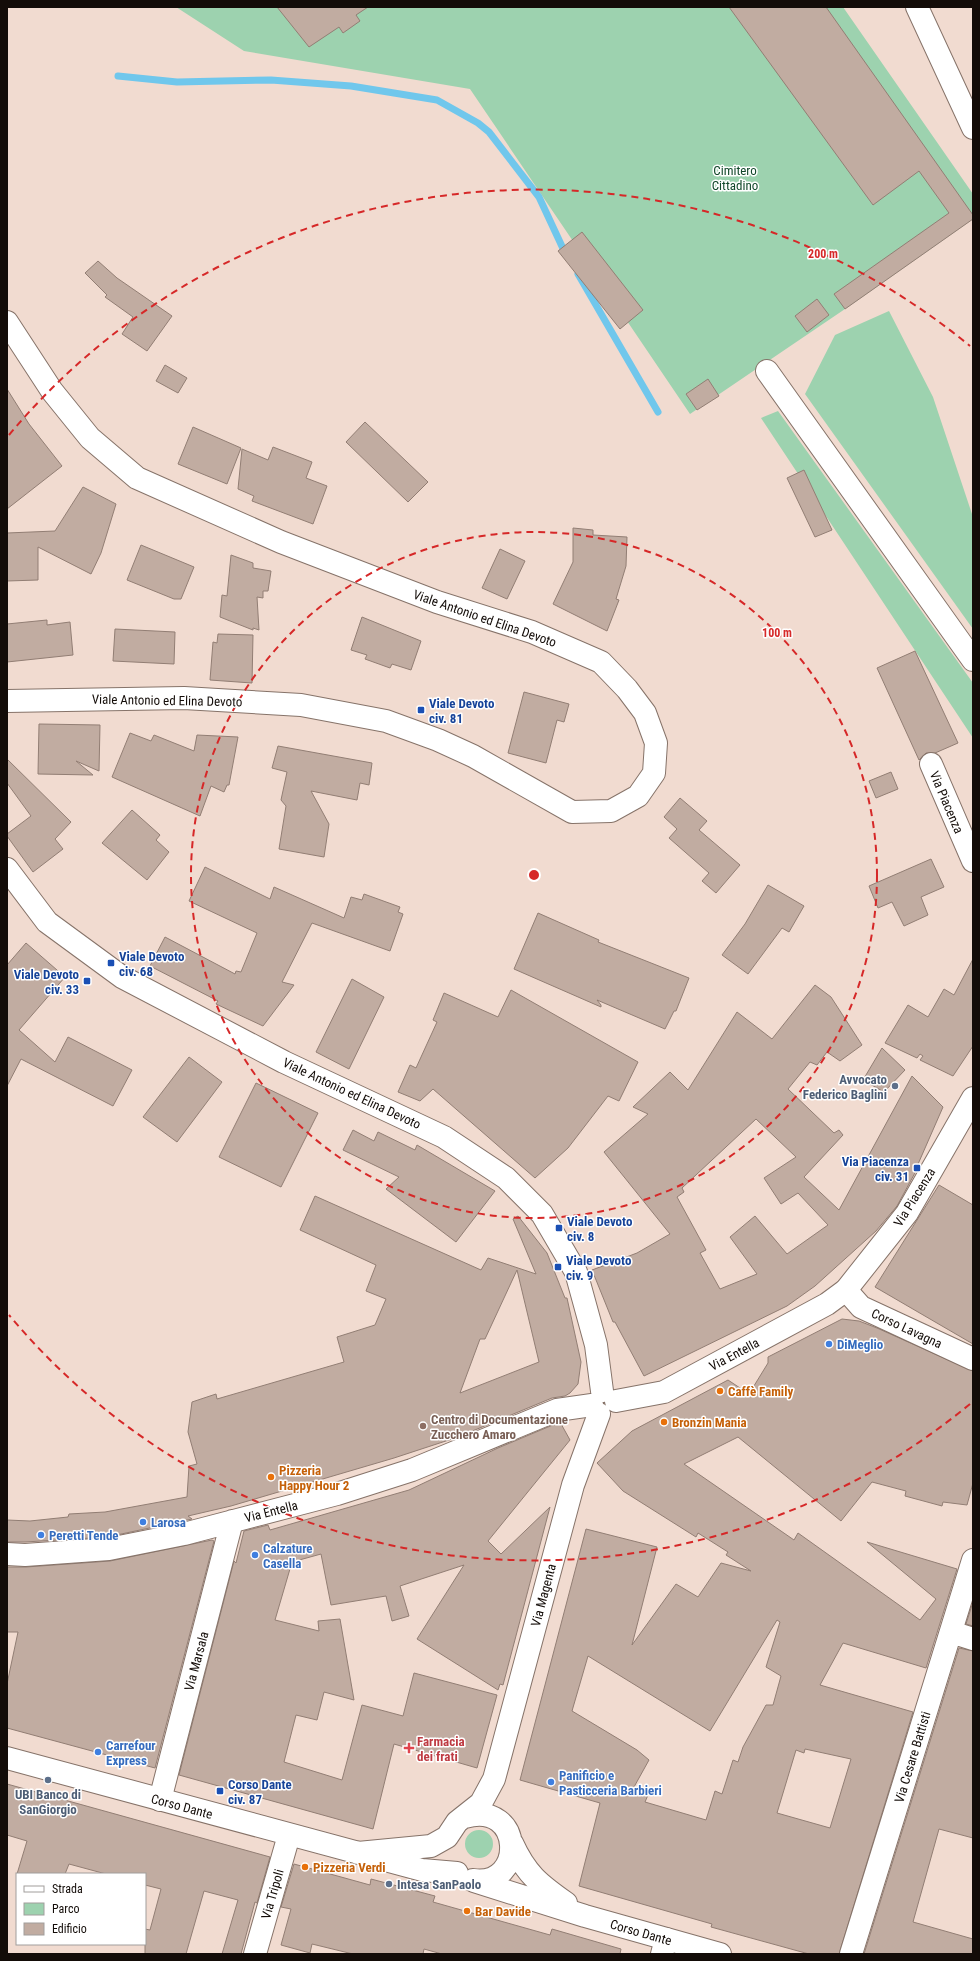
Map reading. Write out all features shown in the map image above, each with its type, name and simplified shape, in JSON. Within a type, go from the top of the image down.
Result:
[{"type":"street","points":[[917,7],[973,128]]},
{"type":"street","name":"Viale Antonio ed Elina Devoto","points":[[7,322],[52,392],[90,438],[137,478],[280,542],[437,602],[532,632],[601,662],[627,689],[645,713],[656,743],[654,773],[638,796],[611,811],[572,812],[473,756],[438,740],[386,721],[301,705],[184,698],[7,701]]},
{"type":"street","points":[[767,371],[973,660]]},
{"type":"street","name":"Via Piacenza","points":[[931,764],[973,861]]},
{"type":"street","name":"Viale Antonio ed Elina Devoto","points":[[7,869],[47,922],[122,977],[284,1062],[444,1136],[506,1178],[542,1214],[576,1272],[596,1345],[602,1403]]},
{"type":"street","name":"Via Piacenza","points":[[846,1290],[907,1213],[973,1098]]},
{"type":"street","name":"Via Entella","points":[[7,1554],[25,1555],[109,1549],[184,1534],[337,1494],[412,1470],[558,1410],[664,1392],[827,1304],[846,1290]]},
{"type":"street","name":"Corso Lavagna","points":[[846,1290],[861,1307],[973,1358]]},
{"type":"street","name":"Via Magenta","points":[[465,1817],[481,1803],[494,1779],[573,1485],[602,1403]]},
{"type":"street","name":"Via Marsala","points":[[160,1800],[232,1521]]},
{"type":"street","name":"Via Cesare Battisti","points":[[851,1954],[973,1560]]},
{"type":"street","points":[[951,1632],[973,1639]]},
{"type":"street","name":"Corso Dante","points":[[7,1758],[422,1870],[465,1877],[585,1916],[664,1946],[720,1954]]},
{"type":"street","name":"Via Magenta","points":[[494,1779],[498,1820]]},
{"type":"street","points":[[446,1837],[446,1857],[465,1877],[484,1881],[494,1877],[502,1871],[508,1863],[511,1853],[512,1843],[509,1834],[498,1820],[482,1814],[465,1817]]},
{"type":"street","name":"Corso Dante","points":[[358,1853],[431,1846],[446,1837],[457,1822],[465,1817]]},
{"type":"street","name":"Via Tripoli","points":[[255,1954],[289,1835]]},
{"type":"street","name":"Corso Dante","points":[[512,1843],[521,1863],[539,1884],[585,1916]]},
{"type":"green space","name":"Cimitero Cittadino","points":[[176,7],[843,7],[973,194],[973,219],[845,309],[690,414],[470,89],[244,51]]},
{"type":"green space","points":[[889,311],[933,397],[973,517],[973,629],[805,394],[835,335]]},
{"type":"green space","points":[[778,411],[973,683],[973,738],[761,418]]},
{"type":"green space","points":[[479,1830],[489,1834],[493,1844],[489,1854],[479,1858],[469,1854],[465,1844],[469,1834]]},
{"type":"building","points":[[277,7],[368,7],[356,15],[360,21],[343,33],[339,27],[309,47]]},
{"type":"building","points":[[729,7],[826,7],[973,215],[973,219],[845,309],[834,294],[949,213],[919,171],[873,205]]},
{"type":"building","points":[[582,232],[643,310],[620,329],[558,251]]},
{"type":"building","points":[[98,261],[117,278],[172,316],[147,351],[122,334],[133,317],[105,297],[107,295],[85,273]]},
{"type":"building","points":[[817,299],[829,315],[807,332],[795,316]]},
{"type":"building","points":[[165,365],[187,378],[178,393],[156,381]]},
{"type":"building","points":[[708,379],[719,396],[697,410],[686,394]]},
{"type":"building","points":[[7,389],[29,424],[62,466],[7,509]]},
{"type":"building","points":[[365,422],[428,482],[408,502],[346,442]]},
{"type":"building","points":[[193,427],[241,448],[227,484],[178,464]]},
{"type":"building","points":[[273,447],[312,462],[306,478],[327,486],[313,524],[252,501],[254,496],[238,489],[242,449],[268,460]]},
{"type":"building","points":[[804,470],[832,530],[815,537],[787,478]]},
{"type":"building","points":[[83,487],[116,504],[101,553],[91,574],[38,547],[38,580],[7,581],[7,533],[55,531]]},
{"type":"building","points":[[573,528],[593,530],[593,535],[627,537],[626,566],[616,599],[619,600],[607,631],[553,604],[573,562]]},
{"type":"building","points":[[141,545],[194,567],[181,599],[174,599],[127,580]]},
{"type":"building","points":[[500,549],[525,561],[507,599],[482,588]]},
{"type":"building","points":[[231,555],[253,563],[253,568],[271,571],[268,591],[263,591],[263,598],[257,597],[259,630],[253,628],[253,630],[220,617],[222,595],[227,596]]},
{"type":"building","points":[[362,617],[421,641],[411,670],[392,664],[390,668],[365,659],[367,655],[351,650]]},
{"type":"building","points":[[47,620],[47,625],[70,622],[73,655],[7,662],[7,624]]},
{"type":"building","points":[[115,629],[175,632],[174,664],[113,661]]},
{"type":"building","points":[[218,634],[253,635],[252,683],[210,680],[213,642],[217,643]]},
{"type":"building","points":[[915,651],[958,743],[935,753],[926,753],[919,760],[877,668]]},
{"type":"building","points":[[524,692],[569,704],[564,722],[557,720],[546,763],[508,753]]},
{"type":"building","points":[[39,724],[100,725],[99,771],[76,761],[93,775],[38,774]]},
{"type":"building","points":[[130,733],[151,741],[154,735],[194,751],[197,735],[238,737],[229,785],[227,785],[224,792],[211,786],[200,816],[112,777]]},
{"type":"building","points":[[278,746],[372,763],[369,785],[360,783],[357,800],[311,791],[329,824],[324,857],[279,849],[286,806],[281,800],[287,772],[272,768]]},
{"type":"building","points":[[7,759],[71,822],[55,839],[63,849],[33,872],[7,836],[7,834],[31,816],[7,783]]},
{"type":"building","points":[[891,772],[898,789],[876,798],[869,781]]},
{"type":"building","points":[[680,798],[707,821],[699,830],[740,865],[716,893],[702,881],[709,873],[669,838],[677,829],[664,817]]},
{"type":"building","points":[[132,810],[160,835],[156,840],[169,852],[147,880],[102,843]]},
{"type":"building","points":[[931,859],[944,887],[921,897],[928,915],[904,926],[892,902],[878,908],[869,886]]},
{"type":"building","points":[[205,867],[270,899],[274,887],[344,918],[351,897],[362,900],[364,894],[400,907],[398,912],[403,914],[390,951],[312,923],[282,982],[294,985],[263,1026],[216,1004],[218,1001],[150,966],[165,937],[235,974],[236,971],[241,972],[257,933],[189,901]]},
{"type":"building","points":[[768,885],[804,906],[789,932],[782,928],[748,974],[722,955],[745,924]]},
{"type":"building","points":[[538,913],[599,940],[598,942],[689,978],[676,1011],[674,1011],[665,1029],[597,1000],[601,1007],[514,969]]},
{"type":"building","points":[[26,943],[65,977],[19,1030],[55,1062],[68,1037],[132,1070],[113,1106],[21,1059],[7,1086],[7,965]]},
{"type":"building","points":[[973,959],[973,1046],[953,1076],[920,1060],[923,1056],[920,1054],[917,1058],[885,1043],[908,1005],[928,1017],[944,989],[954,995]]},
{"type":"building","points":[[352,979],[384,997],[349,1069],[316,1052]]},
{"type":"building","points":[[815,985],[831,997],[862,1045],[840,1061],[827,1052],[817,1065],[810,1062],[788,1089],[834,1133],[839,1130],[843,1135],[804,1177],[839,1210],[912,1076],[943,1107],[916,1171],[897,1206],[876,1231],[815,1286],[787,1306],[644,1376],[615,1322],[613,1322],[592,1270],[637,1253],[670,1234],[604,1152],[648,1114],[633,1107],[670,1072],[688,1090],[737,1012],[772,1039]],"holes":[[[756,1119],[796,1157],[764,1178],[781,1204],[798,1193],[828,1225],[787,1254],[755,1216],[730,1237],[757,1274],[720,1289],[700,1253],[706,1250],[677,1197],[684,1192],[682,1188]]]},
{"type":"building","points":[[511,990],[638,1062],[619,1101],[608,1096],[568,1148],[535,1178],[433,1089],[420,1101],[398,1092],[410,1065],[416,1068],[437,1022],[433,1020],[444,993],[498,1017]]},
{"type":"building","points":[[882,1048],[905,1070],[884,1092],[863,1080]]},
{"type":"building","points":[[189,1057],[222,1082],[177,1142],[143,1117]]},
{"type":"building","points":[[256,1083],[318,1113],[281,1187],[219,1157]]},
{"type":"building","points":[[353,1130],[374,1141],[378,1132],[415,1150],[417,1145],[495,1191],[456,1242],[386,1189],[399,1177],[343,1150]]},
{"type":"building","points":[[939,1185],[973,1205],[973,1344],[875,1287]]},
{"type":"building","points":[[315,1196],[481,1270],[488,1258],[536,1274],[513,1219],[518,1216],[547,1253],[565,1298],[567,1298],[581,1362],[578,1384],[565,1396],[552,1398],[458,1437],[394,1458],[231,1506],[188,1516],[192,1519],[107,1537],[7,1542],[7,1520],[30,1521],[68,1517],[69,1514],[105,1512],[187,1497],[189,1466],[197,1464],[188,1432],[192,1402],[216,1394],[217,1399],[344,1362],[337,1337],[375,1325],[386,1299],[366,1291],[376,1265],[300,1230]],"holes":[[[517,1270],[539,1362],[460,1393],[480,1339],[485,1339]]]},
{"type":"building","points":[[842,1319],[859,1321],[877,1328],[973,1371],[973,1483],[967,1505],[943,1502],[942,1506],[905,1496],[906,1491],[872,1482],[841,1521],[738,1437],[684,1464],[794,1540],[798,1533],[920,1620],[936,1599],[867,1542],[957,1569],[926,1668],[843,1643],[820,1685],[913,1712],[839,1954],[809,1954],[711,1927],[712,1924],[579,1886],[600,1803],[520,1780],[586,1529],[657,1547],[632,1645],[676,1584],[698,1597],[721,1563],[751,1571],[726,1555],[728,1552],[698,1533],[696,1537],[623,1491],[597,1463],[632,1431],[728,1380],[749,1394],[768,1363],[768,1357]],"holes":[[[777,1620],[780,1622],[766,1667],[781,1676],[773,1705],[766,1705],[743,1747],[738,1762],[733,1760],[722,1794],[715,1791],[706,1820],[645,1802],[648,1795],[634,1787],[649,1760],[637,1750],[572,1711],[588,1656],[710,1731]],[[805,1749],[851,1759],[830,1828],[777,1813],[796,1750],[804,1753]]]},
{"type":"building","points":[[560,1422],[570,1440],[488,1541],[501,1554],[550,1507],[503,1685],[500,1684],[498,1690],[417,1639],[464,1565],[400,1586],[409,1616],[392,1621],[386,1596],[331,1605],[321,1554],[292,1562],[275,1620],[319,1631],[318,1621],[340,1619],[354,1700],[324,1692],[317,1720],[296,1715],[284,1762],[342,1780],[362,1705],[403,1716],[414,1673],[497,1695],[477,1768],[394,1744],[373,1829],[179,1775],[234,1561],[236,1563],[244,1531],[268,1525],[270,1530],[409,1490],[498,1448]]},
{"type":"building","points":[[212,1540],[214,1541],[155,1768],[7,1728],[7,1684],[18,1632],[7,1632],[7,1567],[110,1561]]},
{"type":"building","points":[[973,1602],[973,1626],[966,1624]]},
{"type":"building","points":[[959,1648],[973,1651],[973,1838],[939,1829],[913,1922],[973,1939],[973,1954],[864,1954]]},
{"type":"building","points":[[7,1784],[270,1857],[257,1903],[255,1902],[241,1954],[222,1954],[238,1900],[204,1891],[186,1954],[145,1954],[146,1929],[150,1930],[161,1889],[146,1885],[146,1873],[102,1873],[69,1864],[65,1873],[17,1873],[27,1841],[7,1835]]},
{"type":"building","points":[[294,1864],[370,1885],[371,1879],[435,1896],[433,1902],[550,1935],[552,1929],[621,1949],[620,1954],[442,1954],[424,1949],[423,1954],[353,1954],[312,1944],[310,1953],[281,1945],[291,1909],[281,1907]]},
{"type":"waterway","points":[[118,76],[177,82],[271,80],[351,86],[437,100],[478,123],[489,132],[539,197],[566,255]]},
{"type":"waterway","points":[[578,274],[658,412]]},
{"type":"place","name":"Viale Devoto civ. 81","points":[[421,710]]},
{"type":"place","name":"Viale Devoto civ. 68","points":[[111,963]]},
{"type":"place","name":"Viale Devoto civ. 33","points":[[87,981]]},
{"type":"place","name":"Avvocato Federico Baglini","points":[[895,1086]]},
{"type":"place","name":"Via Piacenza civ. 31","points":[[917,1168]]},
{"type":"place","name":"Viale Devoto civ. 8","points":[[559,1228]]},
{"type":"place","name":"Viale Devoto civ. 9","points":[[558,1267]]},
{"type":"place","name":"DiMeglio","points":[[829,1344]]},
{"type":"place","name":"Caffè Family","points":[[720,1391]]},
{"type":"place","name":"Bronzin Mania","points":[[664,1422]]},
{"type":"place","name":"Centro di Documentazione Zucchero Amaro","points":[[423,1426]]},
{"type":"place","name":"Pizzeria Happy Hour 2","points":[[271,1477]]},
{"type":"place","name":"Larosa","points":[[143,1522]]},
{"type":"place","name":"Peretti Tende","points":[[41,1535]]},
{"type":"place","name":"Calzature Casella","points":[[255,1555]]},
{"type":"place","name":"Farmacia dei frati","points":[[409,1748]]},
{"type":"place","name":"Carrefour Express","points":[[98,1752]]},
{"type":"place","name":"UBI Banco di SanGiorgio","points":[[48,1780]]},
{"type":"place","name":"Panificio e Pasticceria Barbieri","points":[[551,1782]]},
{"type":"place","name":"Corso Dante civ. 87","points":[[220,1791]]},
{"type":"place","name":"Pizzeria Verdi","points":[[305,1867]]},
{"type":"place","name":"Intesa SanPaolo","points":[[389,1884]]},
{"type":"place","name":"Bar Davide","points":[[467,1911]]}]
